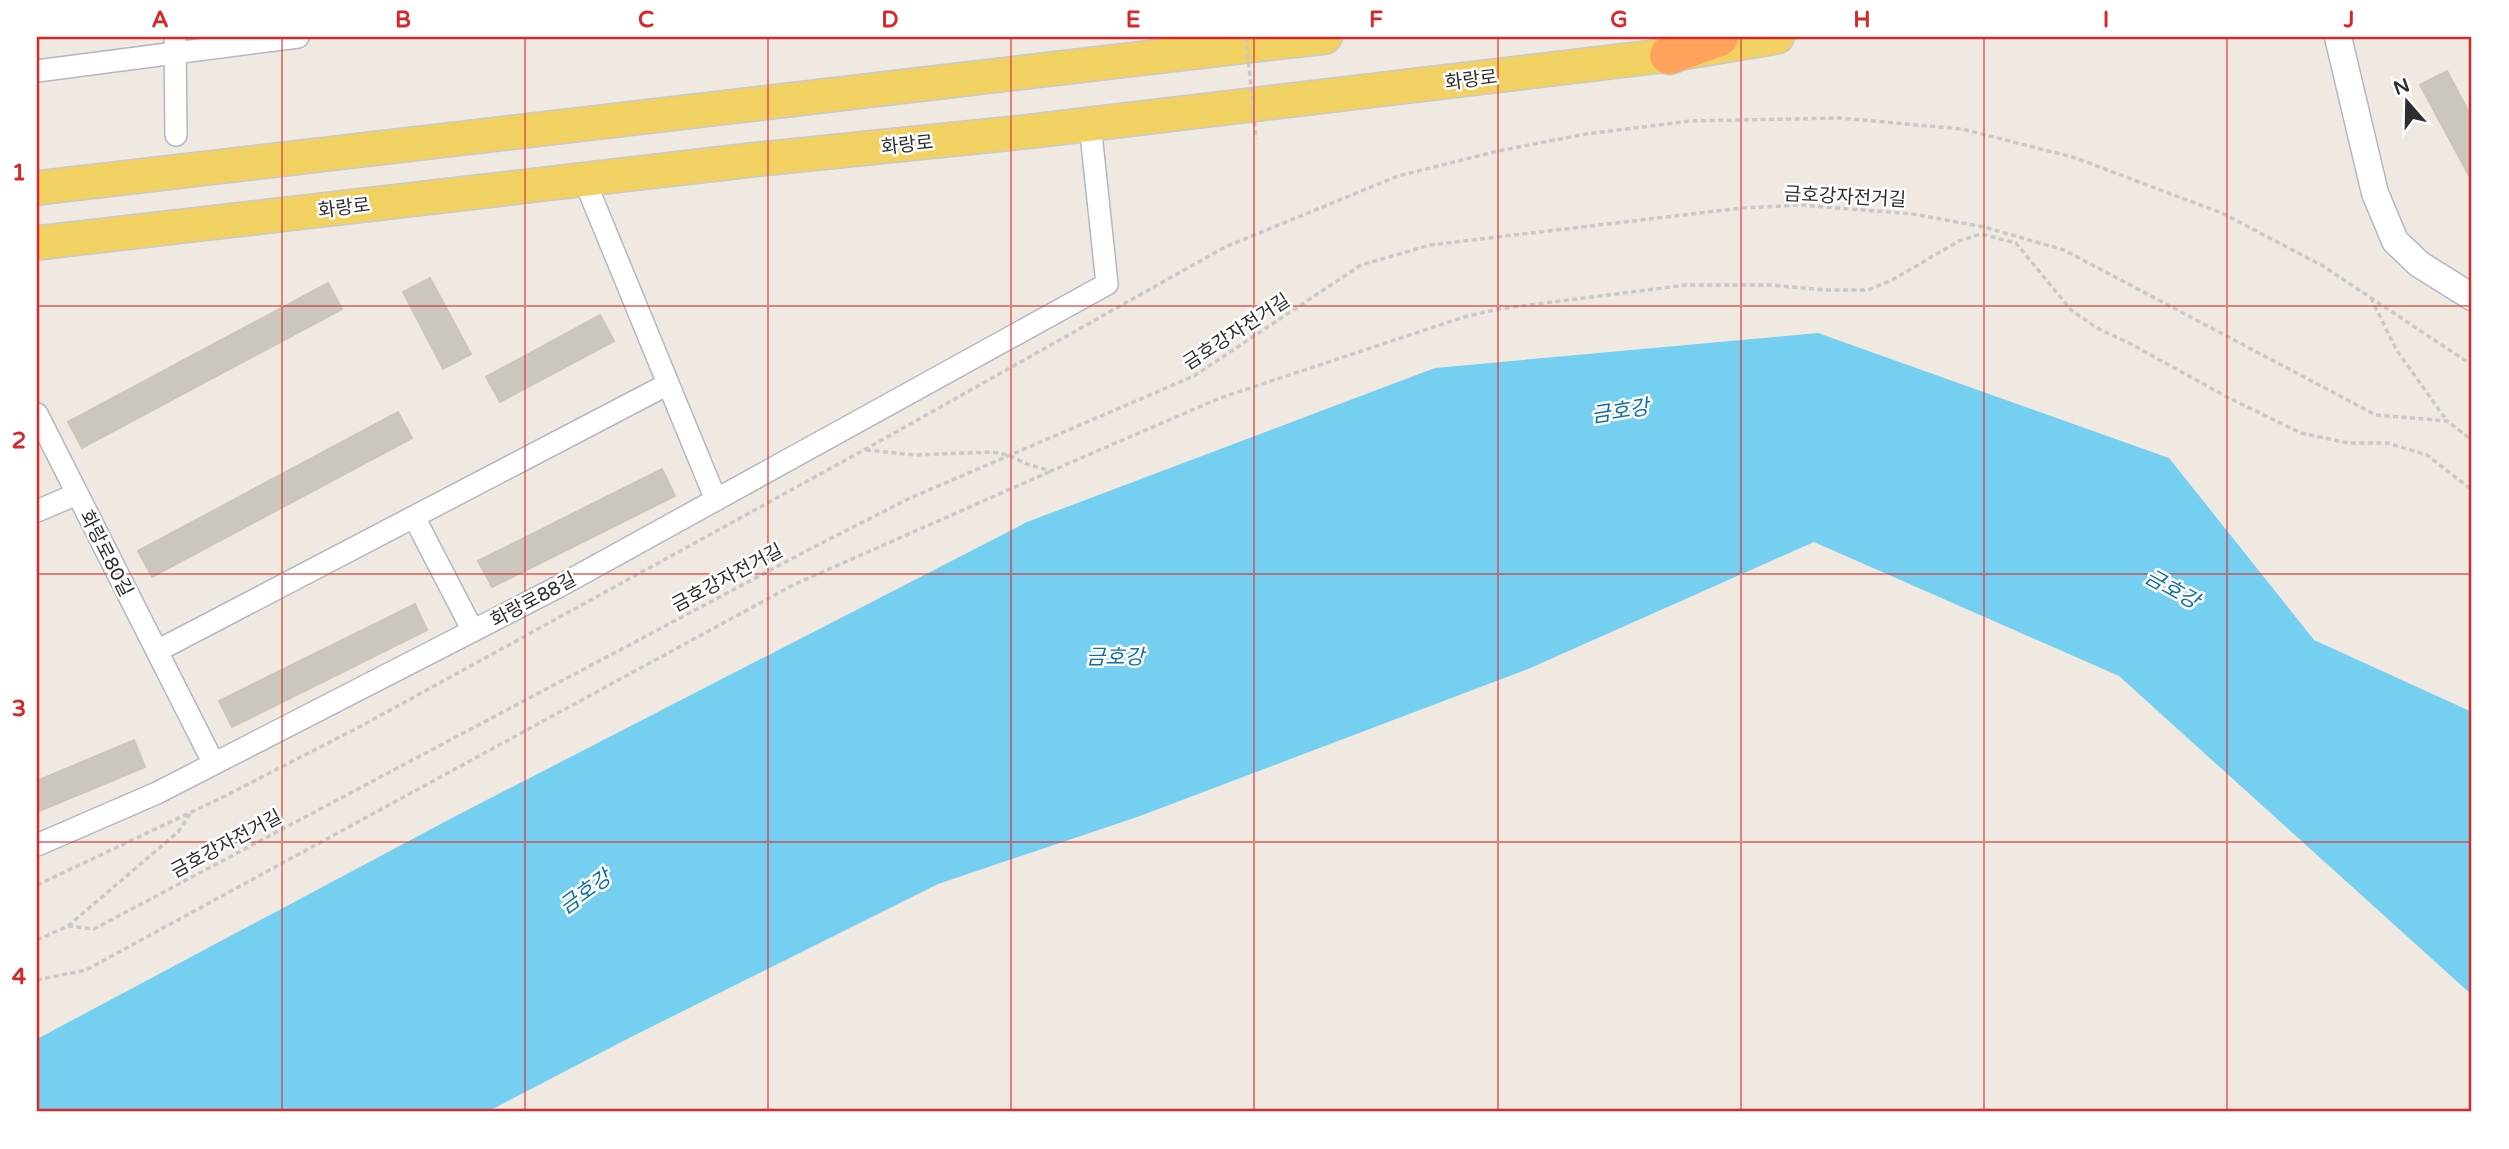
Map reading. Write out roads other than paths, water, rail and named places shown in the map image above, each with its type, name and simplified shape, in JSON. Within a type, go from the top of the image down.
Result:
[{"type":"highway","points":[[1670,55],[1719,37]]},
{"type":"main road","points":[[37,188],[1172,45],[1325,37]]},
{"type":"main road","name":"화랑로","points":[[37,243],[584,179],[1090,124],[1670,55],[1777,37]]},
{"type":"street","points":[[37,71],[175,44],[298,37]]},
{"type":"street","points":[[2338,37],[2375,193],[2395,241],[2419,264],[2472,297]]},
{"type":"street","points":[[175,44],[176,135]]},
{"type":"street","name":"화랑로88길","points":[[37,845],[158,793],[473,631],[1107,285],[1090,124]]},
{"type":"street","points":[[584,179],[716,500]]},
{"type":"street","points":[[157,651],[668,384]]},
{"type":"street","points":[[37,414],[77,494]]},
{"type":"street","name":"화랑로80길","points":[[37,510],[77,494],[214,764]]},
{"type":"street","points":[[414,517],[473,631]]},
{"type":"water","name":"금호강","points":[[1818,333],[2169,458],[2314,640],[2472,712],[2472,995],[2119,676],[1814,542],[1528,669],[1140,816],[938,884],[487,1112],[37,1112],[37,1039],[450,819],[1027,522],[1435,368]]}]
